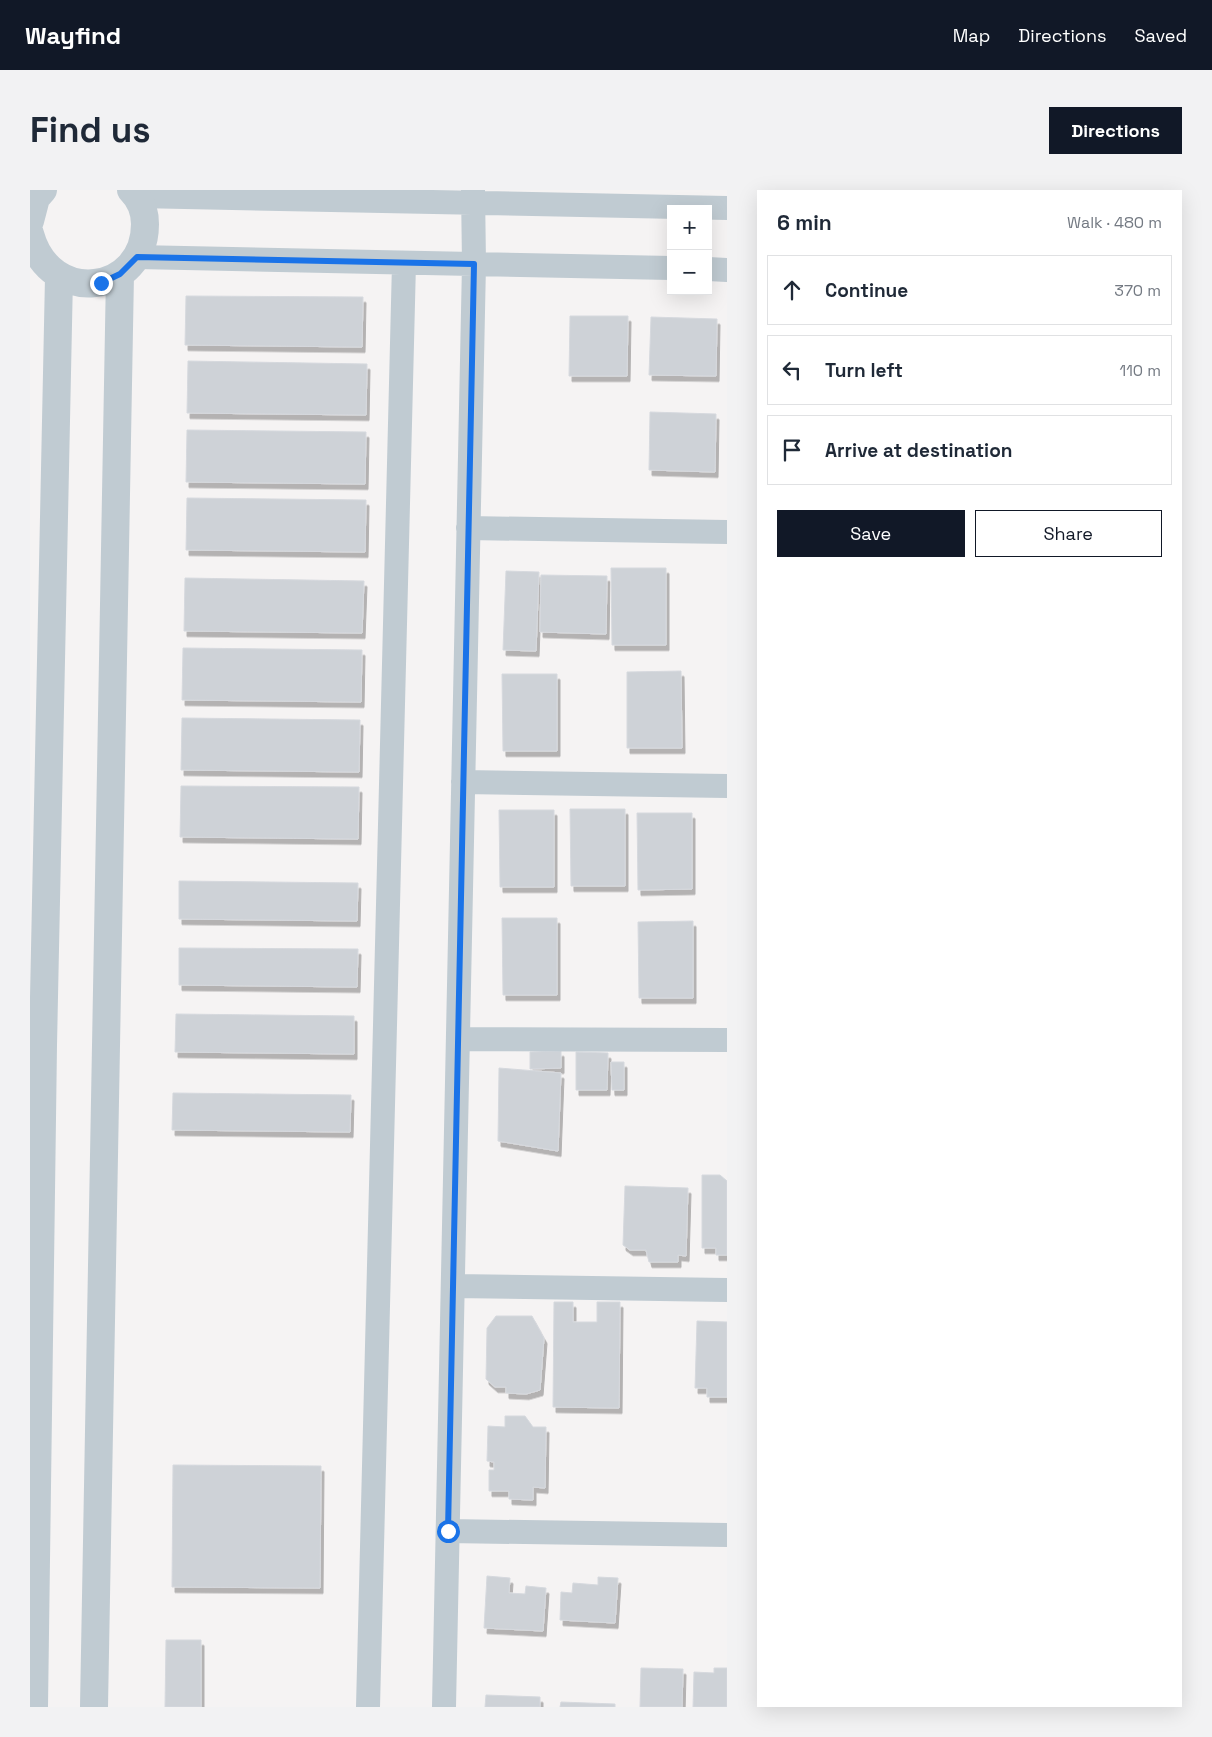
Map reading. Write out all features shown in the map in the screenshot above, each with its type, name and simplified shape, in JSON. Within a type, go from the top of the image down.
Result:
[{"type":"street","points":[[94,1707],[129,266],[145,237],[145,216],[134,193],[473,196],[727,208]]},
{"type":"street","points":[[444,1707],[474,264],[473,196]]},
{"type":"street","points":[[31,244],[44,265],[60,277],[80,284],[101,283],[129,266],[404,263],[667,268]]},
{"type":"street","points":[[368,1707],[404,263]]},
{"type":"street","points":[[712,269],[727,270]]},
{"type":"street","points":[[34,1707],[43,1045],[60,277]]},
{"type":"street","points":[[468,528],[727,532]]},
{"type":"street","points":[[463,782],[727,786]]},
{"type":"street","points":[[458,1039],[727,1040]]},
{"type":"street","points":[[452,1286],[727,1290]]},
{"type":"street","points":[[448,1531],[727,1535]]},
{"type":"building","points":[[186,296],[363,297],[362,347],[185,345]]},
{"type":"building","points":[[570,316],[628,316],[627,376],[569,376]]},
{"type":"building","points":[[651,317],[717,319],[716,376],[649,375]]},
{"type":"building","points":[[188,361],[367,364],[366,415],[187,413]]},
{"type":"building","points":[[650,412],[716,414],[715,472],[649,470]]},
{"type":"building","points":[[187,430],[366,432],[365,484],[186,482]]},
{"type":"building","points":[[187,498],[366,500],[365,552],[186,550]]},
{"type":"building","points":[[611,568],[666,568],[666,645],[612,645]]},
{"type":"building","points":[[506,571],[539,572],[536,651],[503,650]]},
{"type":"building","points":[[541,575],[607,576],[606,634],[540,632]]},
{"type":"building","points":[[185,578],[364,581],[362,633],[184,631]]},
{"type":"building","points":[[183,648],[362,650],[361,702],[182,700]]},
{"type":"building","points":[[681,671],[682,748],[627,748],[627,672]]},
{"type":"building","points":[[502,674],[557,674],[557,751],[503,751]]},
{"type":"building","points":[[182,718],[360,720],[359,772],[181,770]]},
{"type":"building","points":[[181,786],[359,787],[358,839],[180,837]]},
{"type":"building","points":[[570,809],[625,809],[625,886],[571,886]]},
{"type":"building","points":[[499,810],[554,810],[554,887],[500,887]]},
{"type":"building","points":[[637,813],[692,813],[692,889],[638,890]]},
{"type":"building","points":[[179,881],[358,883],[357,921],[179,919]]},
{"type":"building","points":[[502,918],[557,918],[557,995],[503,995]]},
{"type":"building","points":[[693,921],[693,998],[639,998],[638,922]]},
{"type":"building","points":[[179,948],[358,949],[357,987],[179,985]]},
{"type":"building","points":[[176,1014],[354,1016],[354,1054],[175,1052]]},
{"type":"building","points":[[561,1051],[561,1068],[530,1069],[530,1052]]},
{"type":"building","points":[[576,1052],[608,1053],[607,1090],[576,1090]]},
{"type":"building","points":[[611,1062],[624,1062],[624,1090],[612,1090]]},
{"type":"building","points":[[499,1068],[561,1073],[558,1151],[498,1141]]},
{"type":"building","points":[[173,1093],[351,1095],[350,1132],[172,1130]]},
{"type":"building","points":[[702,1175],[720,1175],[727,1181],[727,1255],[716,1255],[716,1248],[702,1248]]},
{"type":"building","points":[[625,1186],[688,1188],[686,1256],[678,1255],[678,1262],[649,1262],[646,1250],[630,1250],[623,1245]]},
{"type":"building","points":[[554,1302],[573,1302],[573,1322],[597,1322],[597,1302],[620,1302],[619,1408],[553,1407]]},
{"type":"building","points":[[496,1316],[532,1316],[544,1338],[540,1390],[526,1394],[506,1393],[506,1387],[495,1387],[486,1379],[487,1328]]},
{"type":"building","points":[[697,1321],[727,1322],[727,1397],[707,1397],[707,1388],[695,1388]]},
{"type":"building","points":[[505,1416],[525,1416],[533,1427],[546,1427],[545,1488],[533,1487],[533,1500],[509,1499],[509,1491],[489,1491],[489,1470],[494,1470],[494,1462],[487,1461],[488,1426],[505,1427]]},
{"type":"building","points":[[173,1465],[321,1466],[320,1588],[172,1587]]},
{"type":"building","points":[[487,1576],[510,1578],[509,1593],[525,1594],[526,1586],[546,1588],[543,1631],[484,1628]]},
{"type":"building","points":[[598,1577],[618,1578],[615,1623],[560,1620],[561,1592],[572,1593],[573,1583],[598,1585]]},
{"type":"building","points":[[166,1640],[201,1640],[201,1707],[165,1707]]},
{"type":"building","points":[[641,1668],[683,1669],[682,1707],[640,1707]]},
{"type":"building","points":[[714,1668],[727,1668],[727,1707],[693,1707],[694,1672],[714,1673]]},
{"type":"building","points":[[486,1695],[540,1697],[540,1707],[485,1707]]},
{"type":"building","points":[[561,1702],[615,1704],[615,1707],[560,1707]]},
{"type":"route","points":[[101,283],[120,274],[137,257],[474,264],[448,1531]]}]
